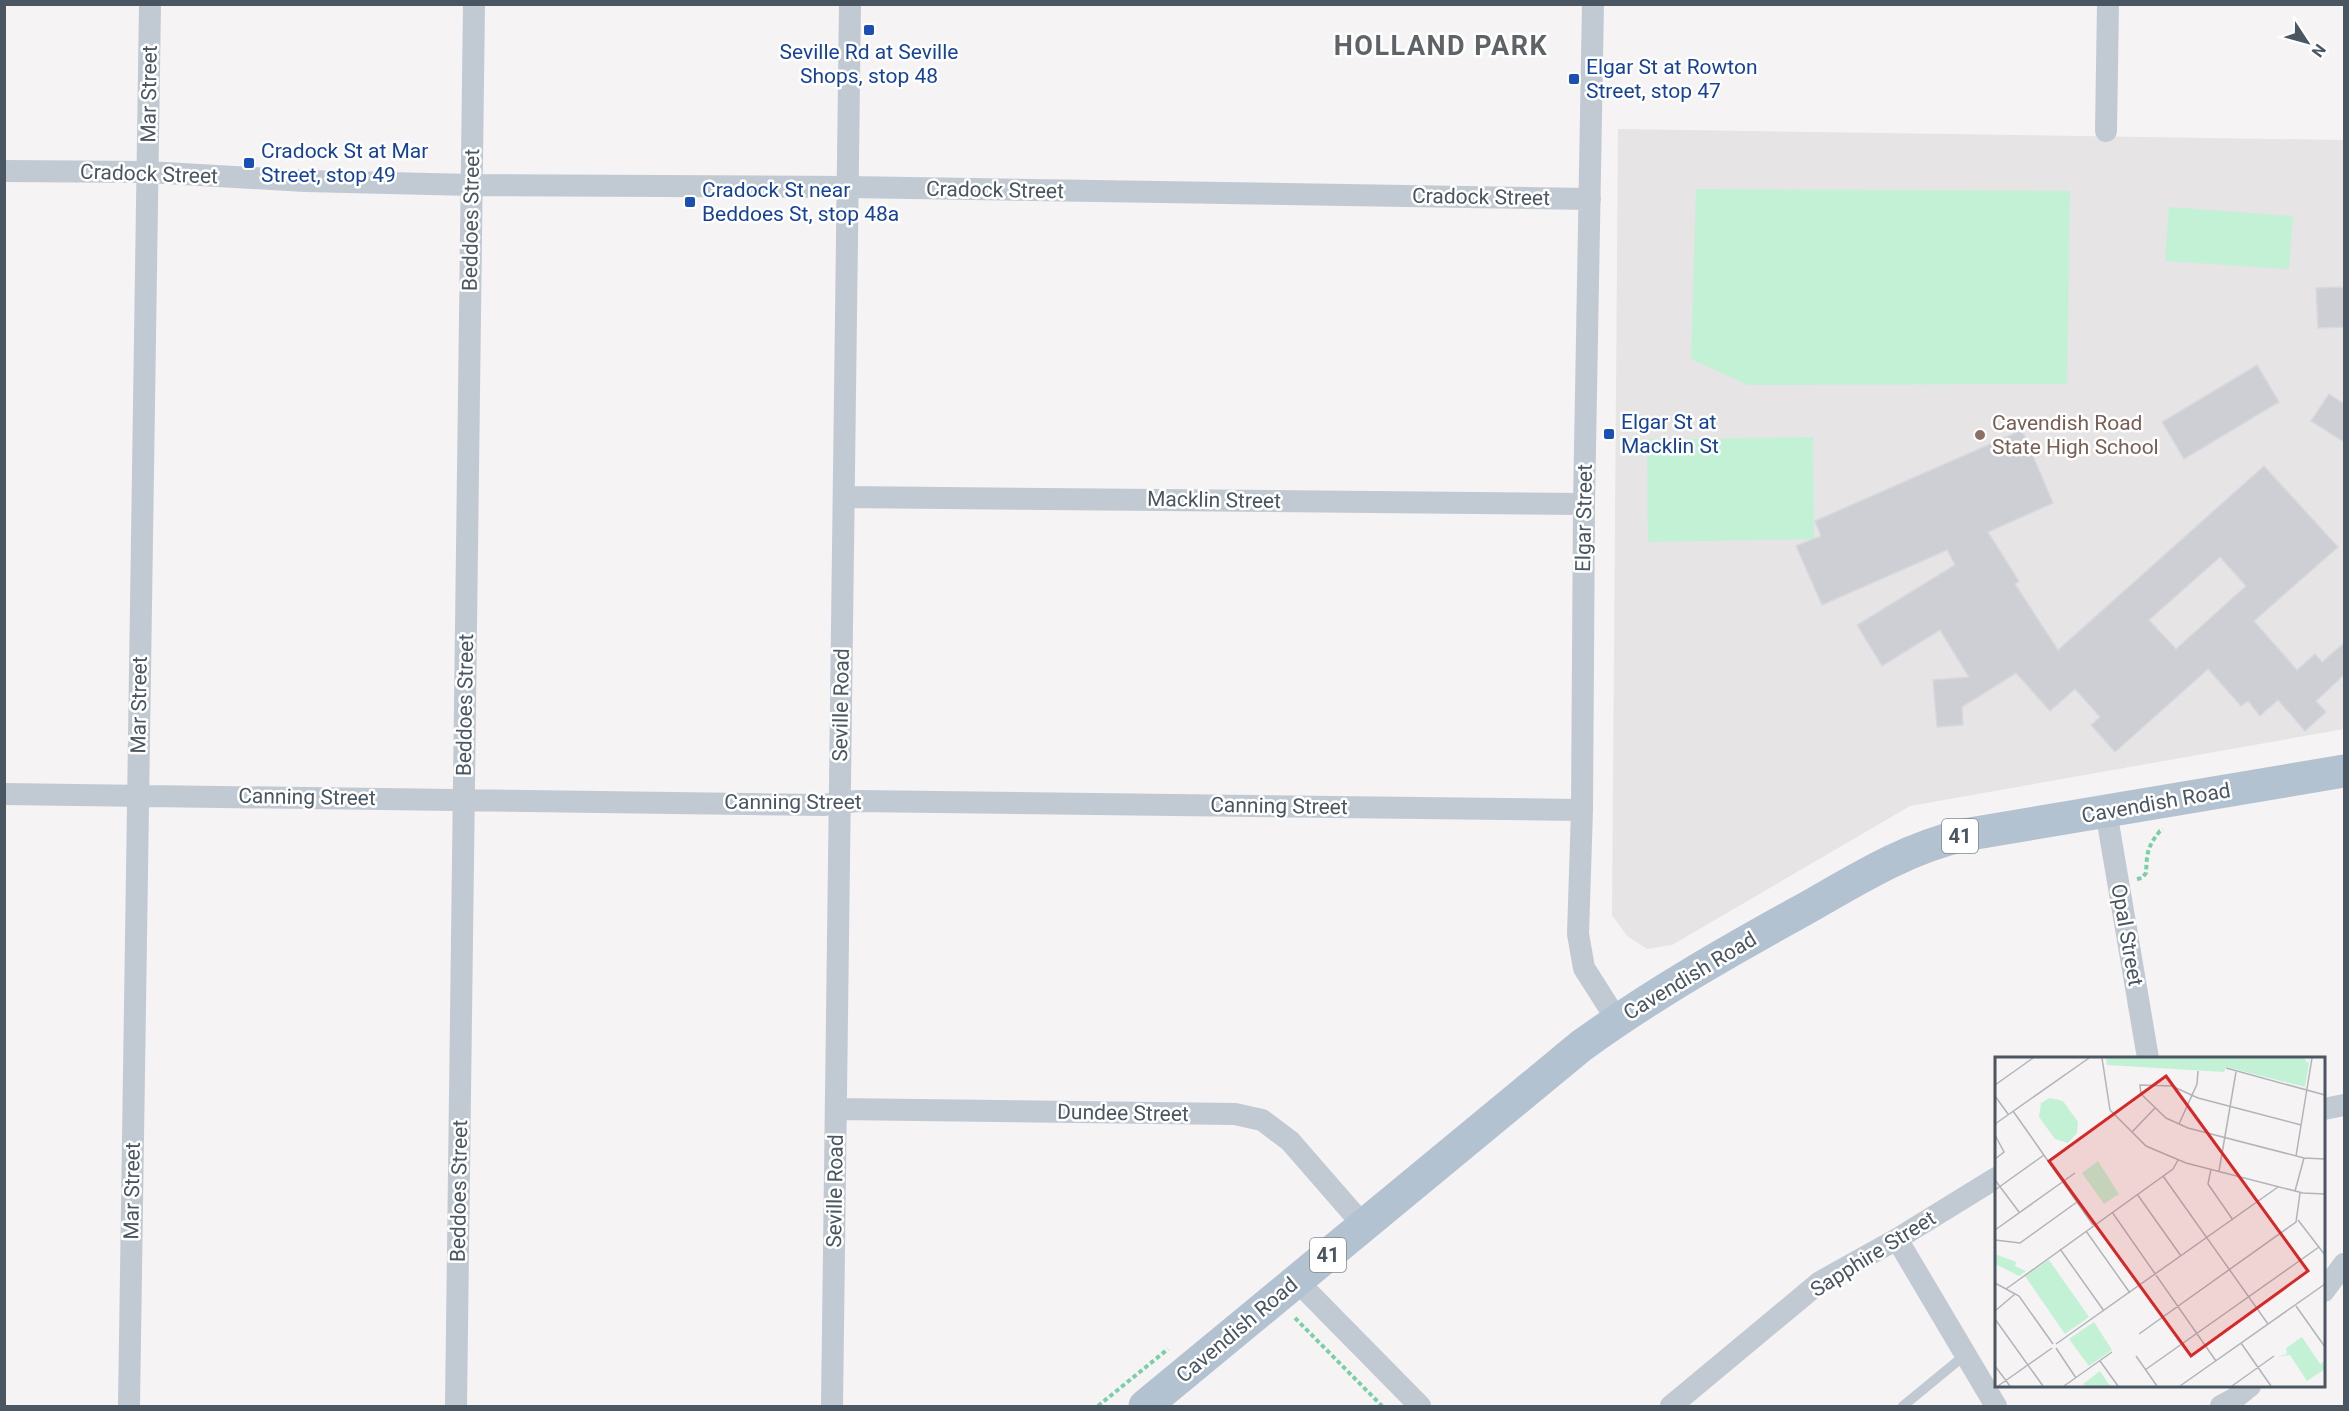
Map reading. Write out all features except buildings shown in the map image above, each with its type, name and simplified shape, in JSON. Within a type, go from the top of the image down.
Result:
[{"type":"main road","name":"Cavendish Road","points":[[1145,1407],[1550,1071],[1617,1020],[1702,966],[1912,851],[1964,835],[2344,771]]},
{"type":"street","name":"Mar Street","points":[[129,1407],[150,4]]},
{"type":"street","name":"Beddoes Street","points":[[456,1407],[474,4]]},
{"type":"street","name":"Seville Road","points":[[832,1407],[850,4]]},
{"type":"street","name":"Elgar Street","points":[[1593,4],[1584,504],[1582,810],[1578,913],[1580,952],[1588,977],[1617,1020]]},
{"type":"street","points":[[2106,131],[2108,4]]},
{"type":"street","name":"Cradock Street","points":[[4,171],[148,172],[305,181],[472,184],[848,187],[1590,199]]},
{"type":"street","name":"Macklin Street","points":[[844,497],[1584,504]]},
{"type":"street","name":"Canning Street","points":[[4,794],[823,805],[839,802],[1582,810]]},
{"type":"street","name":"Opal Street","points":[[2106,812],[2148,1057]]},
{"type":"street","points":[[2325,1109],[2344,1105]]},
{"type":"street","name":"Dundee Street","points":[[837,1109],[1235,1114],[1262,1120],[1290,1141],[1364,1226]]},
{"type":"street","name":"Sapphire Street","points":[[1671,1407],[1820,1282],[1897,1239],[1995,1179]]},
{"type":"street","points":[[1897,1239],[1996,1407]]},
{"type":"street","points":[[2325,1290],[2344,1263]]},
{"type":"street","points":[[1297,1281],[1420,1407]]},
{"type":"street","points":[[2221,1407],[2249,1387]]},
{"type":"lane","points":[[1903,1407],[1965,1355]]},
{"type":"path","points":[[2118,883],[2142,878],[2145,875],[2146,857],[2152,840],[2160,831],[2171,829]]},
{"type":"path","points":[[1287,1325],[1295,1318],[1382,1407]]},
{"type":"shaded area","name":"Cavendish Road State High School","points":[[1618,129],[2344,140],[2344,729],[1910,806],[1672,945],[1647,949],[1627,936],[1612,915]]},
{"type":"green space","points":[[1696,189],[2070,191],[2067,384],[1748,385],[1691,359]]},
{"type":"green space","points":[[2169,207],[2293,216],[2289,269],[2165,261]]},
{"type":"green space","points":[[1813,437],[1814,539],[1648,542],[1647,439]]},
{"type":"place","name":"Seville Rd at Seville Shops, stop 48","points":[[869,30]]},
{"type":"place","name":"Elgar St at Rowton Street, stop 47","points":[[1574,79]]},
{"type":"place","name":"Cradock St at Mar Street, stop 49","points":[[249,163]]},
{"type":"place","name":"Cradock St near Beddoes St, stop 48a","points":[[690,202]]},
{"type":"place","name":"Elgar St at Macklin St","points":[[1609,434]]},
{"type":"place","name":"Cavendish Road State High School","points":[[1980,435]]},
{"type":"district","name":"HOLLAND PARK","points":[[1441,46]]}]
